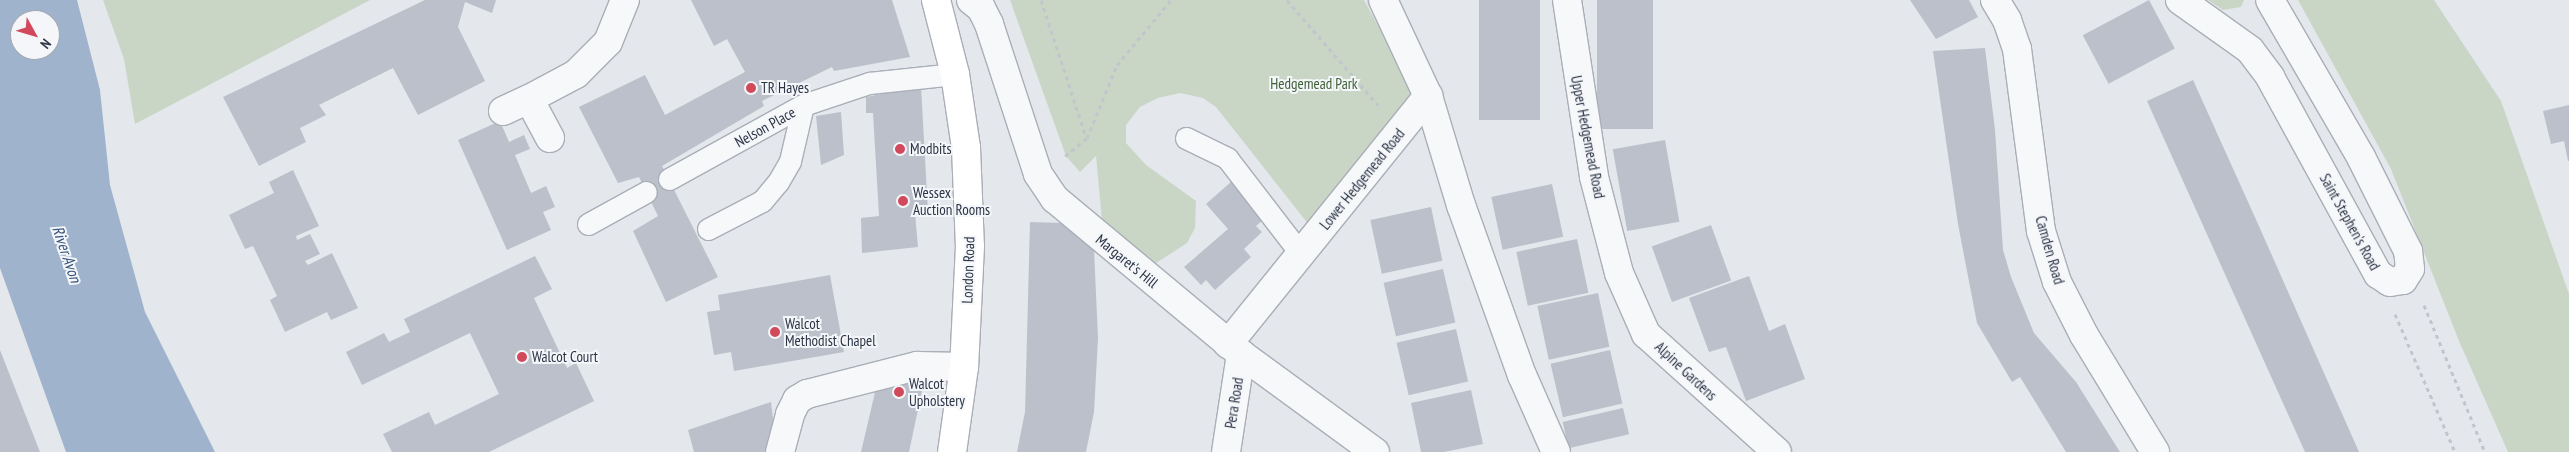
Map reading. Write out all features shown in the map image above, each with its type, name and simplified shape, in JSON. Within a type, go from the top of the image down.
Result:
[{"type":"main road","name":"London Road","points":[[941,1],[955,74],[966,148],[970,246],[964,367],[952,452]]},
{"type":"street","points":[[503,111],[576,74],[608,42],[625,0]]},
{"type":"street","name":"Margaret's Hill","points":[[971,0],[980,8],[989,24],[1038,174],[1055,199],[1077,220],[1235,349],[1375,452]]},
{"type":"street","points":[[1383,0],[1428,96],[1461,205],[1522,376],[1556,452]]},
{"type":"street","name":"Upper Hedgemead Road","points":[[1567,0],[1594,177],[1619,273]]},
{"type":"street","name":"Camden Road","points":[[1995,0],[2007,20],[2017,49],[2041,231],[2057,282],[2084,335],[2155,452]]},
{"type":"street","name":"Saint Stephen's Road","points":[[2180,0],[2250,50],[2265,70],[2378,274],[2400,275]]},
{"type":"street","points":[[2270,0],[2361,157],[2408,252],[2400,275]]},
{"type":"street","name":"Lower Hedgemead Road","points":[[1235,349],[1301,254],[1428,96]]},
{"type":"street","points":[[529,99],[550,138]]},
{"type":"street","name":"Alpine Gardens","points":[[1619,273],[1646,334],[1777,452]]},
{"type":"street","name":"Pera Road","points":[[1226,452],[1235,349]]},
{"type":"street","points":[[780,452],[790,414],[797,400],[807,394],[917,366],[964,367]]},
{"type":"lane","name":"Nelson Place","points":[[669,179],[803,105],[870,83],[955,74]]},
{"type":"lane","points":[[708,228],[762,201],[778,182],[790,161],[803,105]]},
{"type":"lane","points":[[1186,138],[1227,158],[1301,254]]},
{"type":"lane","points":[[588,224],[646,192]]},
{"type":"path","points":[[1041,0],[1086,138]]},
{"type":"path","points":[[1038,174],[1086,138],[1117,65],[1171,0]]},
{"type":"path","points":[[1287,0],[1393,123],[1402,128]]},
{"type":"path","points":[[2455,452],[2386,292],[2400,275],[2485,452]]},
{"type":"green space","points":[[103,0],[370,0],[135,124],[124,59]]},
{"type":"green space","name":"Hedgemead Park","points":[[1010,0],[1364,0],[1425,112],[1309,225],[1216,107],[1203,98],[1180,93],[1158,98],[1140,107],[1126,125],[1126,143],[1146,165],[1196,201],[1195,228],[1187,243],[1156,263],[1102,220],[1096,156],[1080,172],[1066,156]]},
{"type":"green space","points":[[2208,0],[2244,0],[2241,7],[2223,10]]},
{"type":"green space","points":[[2298,0],[2434,0],[2501,101],[2569,294],[2569,452],[2508,452],[2459,341],[2391,169]]},
{"type":"water","name":"River Avon","points":[[0,0],[77,0],[100,90],[110,185],[145,312],[215,452],[66,452],[0,268]]},
{"type":"building","points":[[425,0],[496,0],[492,13],[465,2],[458,27],[485,81],[418,115],[393,68],[319,105],[326,115],[300,128],[306,142],[259,166],[223,97]]},
{"type":"building","name":"TR Hayes","points":[[691,0],[892,0],[910,57],[834,71],[832,67],[762,101],[764,106],[662,166],[718,277],[666,302],[633,231],[658,216],[639,177],[618,183],[579,107],[645,75],[665,115],[745,72],[727,39],[714,46]]},
{"type":"building","points":[[1479,0],[1540,0],[1540,120],[1479,120]]},
{"type":"building","points":[[1597,0],[1653,0],[1653,129],[1597,129]]},
{"type":"building","points":[[1910,0],[1969,0],[1978,17],[1936,39]]},
{"type":"building","points":[[2149,0],[2175,49],[2109,84],[2083,35]]},
{"type":"building","points":[[1985,48],[1995,130],[2003,250],[2011,277],[2034,333],[2076,382],[2120,452],[2066,452],[2020,377],[2012,382],[1977,323],[1958,224],[1933,51]]},
{"type":"building","points":[[2193,80],[2359,452],[2305,452],[2147,101]]},
{"type":"building","points":[[921,86],[928,212],[915,213],[918,247],[862,253],[861,218],[879,216],[873,113],[866,113],[866,97]]},
{"type":"building","points":[[2569,105],[2568,161],[2564,141],[2551,144],[2543,111]]},
{"type":"building","points":[[841,112],[844,155],[821,165],[816,116]]},
{"type":"building","points":[[500,121],[509,142],[524,135],[530,149],[515,155],[531,193],[546,186],[555,207],[543,212],[551,230],[507,250],[458,140]]},
{"type":"building","points":[[1665,140],[1679,222],[1627,231],[1613,149]]},
{"type":"building","points":[[293,170],[319,226],[296,236],[297,240],[310,234],[320,254],[305,261],[308,265],[332,253],[358,308],[331,320],[327,312],[285,332],[270,300],[277,296],[253,246],[245,249],[229,215],[274,193],[269,182]]},
{"type":"building","points":[[1232,181],[1265,218],[1256,226],[1262,232],[1244,249],[1251,257],[1215,290],[1206,280],[1201,285],[1184,267],[1228,229],[1206,204]]},
{"type":"building","points":[[1552,184],[1563,237],[1503,250],[1491,197]]},
{"type":"building","points":[[1431,207],[1442,261],[1382,274],[1370,220]]},
{"type":"building","points":[[1030,222],[1061,223],[1094,250],[1098,338],[1094,412],[1086,452],[1017,452],[1025,412]]},
{"type":"building","points":[[1711,225],[1731,280],[1672,302],[1652,247]]},
{"type":"building","points":[[1577,239],[1588,293],[1528,306],[1516,252]]},
{"type":"building","name":"Walcot Court","points":[[535,256],[552,289],[534,298],[567,368],[576,363],[594,401],[489,452],[392,452],[383,434],[429,412],[435,425],[499,394],[470,333],[362,385],[346,352],[384,333],[389,342],[410,332],[404,319]]},
{"type":"building","points":[[1443,269],[1455,323],[1396,336],[1384,283]]},
{"type":"building","name":"Walcot Methodist Chapel","points":[[830,275],[844,352],[734,371],[731,352],[714,355],[707,312],[720,310],[718,295]]},
{"type":"building","points":[[1749,276],[1769,331],[1785,324],[1805,379],[1746,401],[1726,347],[1709,352],[1689,298]]},
{"type":"building","points":[[1598,293],[1609,347],[1549,360],[1537,306]]},
{"type":"building","points":[[1456,329],[1468,382],[1409,395],[1397,343]]},
{"type":"building","points":[[0,350],[40,452],[0,452]]},
{"type":"building","points":[[1610,350],[1622,404],[1563,417],[1551,364]]},
{"type":"building","points":[[916,378],[923,386],[909,452],[861,452],[877,384]]},
{"type":"building","points":[[1471,390],[1483,444],[1444,452],[1421,452],[1411,403]]},
{"type":"building","points":[[771,402],[775,436],[769,452],[694,452],[688,430]]},
{"type":"building","points":[[1623,408],[1629,434],[1569,448],[1563,422]]},
{"type":"place","name":"TR Hayes","points":[[751,88]]},
{"type":"place","name":"Modbits","points":[[900,149]]},
{"type":"place","name":"Wessex Auction Rooms","points":[[903,201]]},
{"type":"place","name":"Walcot Methodist Chapel","points":[[775,332]]},
{"type":"place","name":"Walcot Court","points":[[522,357]]},
{"type":"place","name":"Walcot Upholstery","points":[[899,392]]}]
